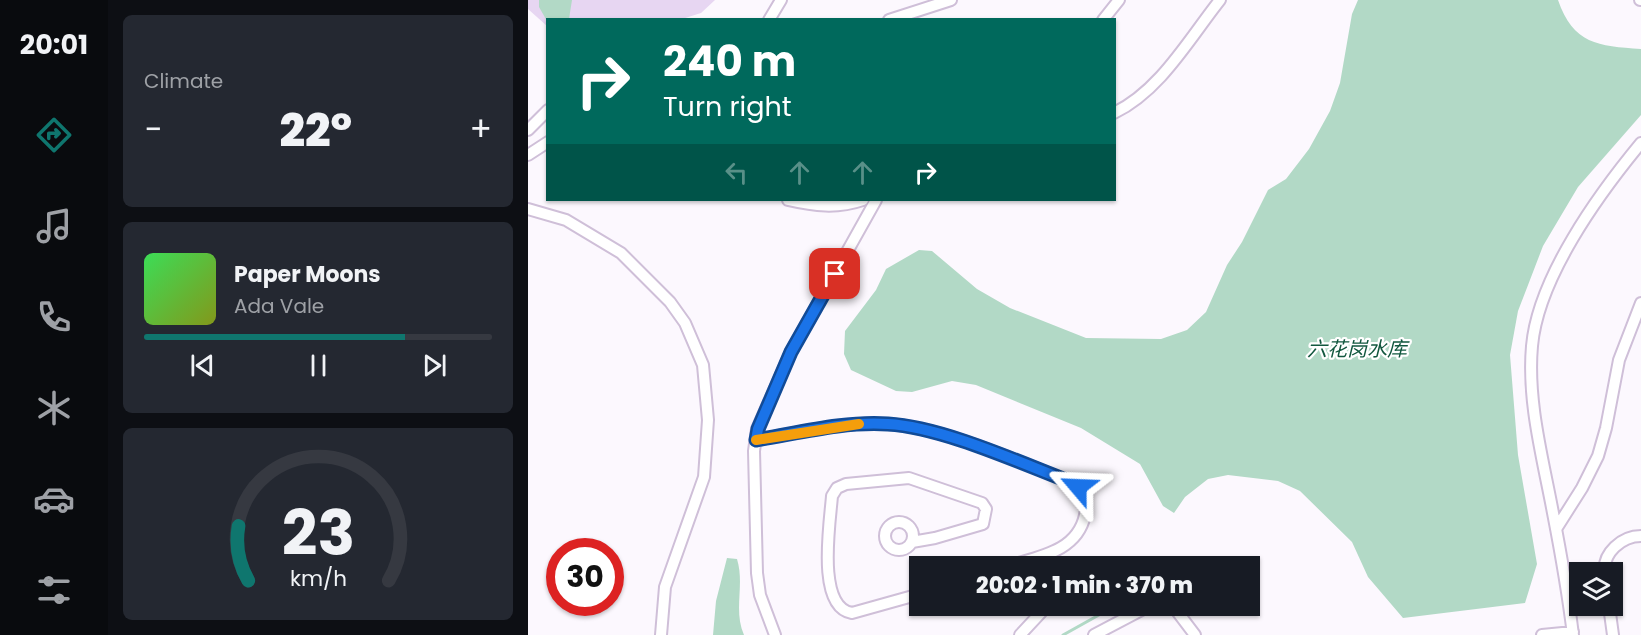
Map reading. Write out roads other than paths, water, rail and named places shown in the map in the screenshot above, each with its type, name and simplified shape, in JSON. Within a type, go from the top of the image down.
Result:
[{"type":"street","points":[[770,18],[781,0]]},
{"type":"street","points":[[895,18],[951,0]]},
{"type":"street","points":[[1105,18],[1119,0]]},
{"type":"street","points":[[1116,112],[1132,104],[1148,91],[1220,0]]},
{"type":"street","points":[[528,130],[546,112]]},
{"type":"street","points":[[528,155],[546,143]]},
{"type":"street","points":[[1542,635],[1573,633],[1556,529],[1540,457],[1533,386],[1532,346],[1538,318],[1554,276],[1573,240],[1596,202],[1641,143]]},
{"type":"street","points":[[792,201],[815,206],[848,205],[860,201]]},
{"type":"street","points":[[774,635],[760,595],[757,573],[756,440],[758,429],[791,352],[875,201]]},
{"type":"street","points":[[528,209],[566,220],[621,253],[670,302],[685,323],[700,355],[707,391],[708,420],[704,477],[665,587],[662,635]]},
{"type":"street","points":[[1556,529],[1582,488],[1598,456],[1606,428],[1619,360],[1641,303]]},
{"type":"street","points":[[756,440],[835,426],[888,424],[912,427],[991,452],[1068,481],[1078,487],[1087,505],[1086,512],[1077,534],[1069,544],[1039,556]]},
{"type":"street","points":[[909,597],[852,614],[844,612],[838,606],[829,584],[827,559],[832,496],[837,488],[858,482],[909,478],[982,503],[986,509],[983,524],[912,542]]},
{"type":"street","points":[[1604,562],[1624,540],[1641,536]]},
{"type":"street","points":[[1020,635],[1038,616]]},
{"type":"street","points":[[1094,635],[1130,616]]},
{"type":"street","points":[[1181,616],[1195,635]]},
{"type":"street","points":[[1610,616],[1613,635]]},
{"type":"water","points":[[539,0],[572,0],[569,18],[546,19],[539,7]]},
{"type":"water","name":"六花岗水库","points":[[1358,0],[1558,0],[1571,26],[1589,40],[1600,44],[1641,49],[1641,115],[1578,187],[1543,246],[1518,311],[1510,355],[1518,455],[1537,564],[1525,603],[1403,618],[1368,577],[1352,542],[1300,491],[1278,481],[1228,475],[1208,479],[1185,497],[1174,513],[1163,506],[1140,464],[1081,428],[976,385],[952,381],[912,392],[896,391],[851,370],[844,354],[845,331],[876,290],[886,269],[919,250],[932,251],[977,289],[1010,308],[1086,338],[1161,339],[1187,330],[1206,312],[1227,265],[1242,242],[1268,190],[1286,179],[1309,149],[1330,111],[1340,83],[1352,14]]},
{"type":"water","points":[[727,558],[737,559],[740,578],[739,616],[744,635],[713,635],[716,601]]},
{"type":"waterway","points":[[1063,635],[1097,616]]}]
